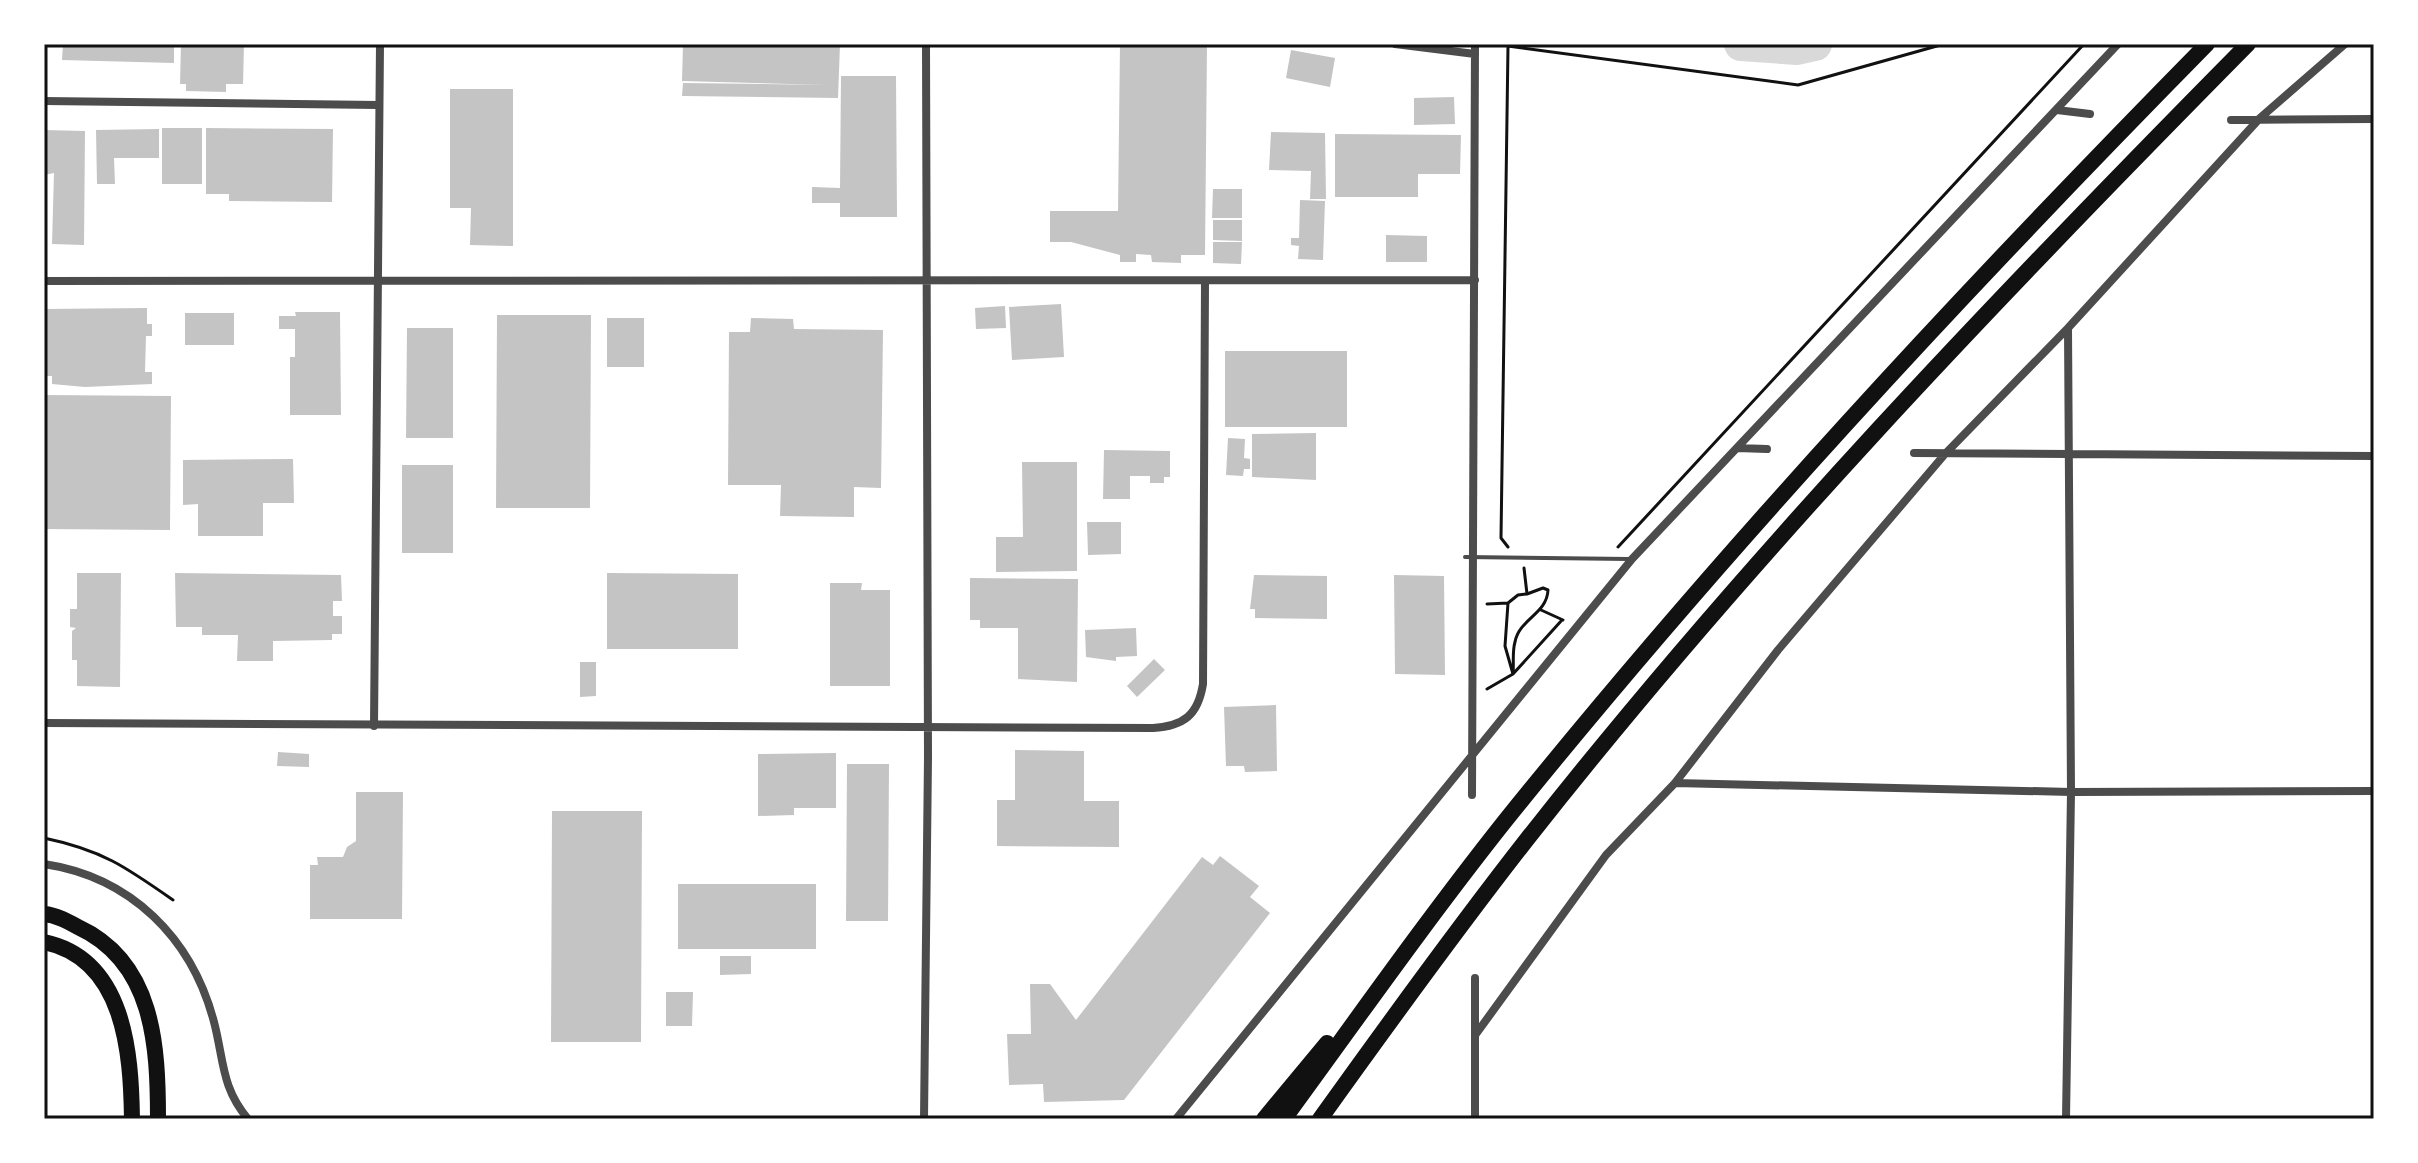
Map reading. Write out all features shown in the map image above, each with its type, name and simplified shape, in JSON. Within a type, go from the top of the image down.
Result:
[{"type":"highway","points":[[1284,1119],[1504,822],[1774,501],[1919,343],[2207,44]]},
{"type":"highway","points":[[1320,1119],[1530,835],[1724,602],[1943,361],[2248,44]]},
{"type":"highway","points":[[44,914],[89,932],[114,950],[133,975],[146,1000],[154,1034],[158,1119]]},
{"type":"highway","points":[[1264,1119],[1421,931]]},
{"type":"highway","points":[[44,942],[79,957],[112,995],[128,1048],[132,1119]]},
{"type":"street","points":[[374,726],[380,44]]},
{"type":"street","points":[[924,1119],[928,727],[926,44]]},
{"type":"street","points":[[1395,44],[1475,54]]},
{"type":"street","points":[[1472,795],[1469,558],[1475,280],[1475,44]]},
{"type":"street","points":[[1176,1119],[1632,559],[2118,44]]},
{"type":"street","points":[[1476,1034],[1606,855],[1675,783],[1778,650],[1945,454],[2068,328],[2260,118],[2345,44]]},
{"type":"street","points":[[44,101],[378,105]]},
{"type":"street","points":[[2057,110],[2090,114]]},
{"type":"street","points":[[2231,120],[2374,119]]},
{"type":"street","points":[[44,281],[380,278],[927,283],[1475,280]]},
{"type":"street","points":[[44,723],[1153,728],[1190,719],[1203,684],[1205,282]]},
{"type":"street","points":[[2066,1119],[2071,792],[2068,328]]},
{"type":"street","points":[[1737,448],[1767,449]]},
{"type":"street","points":[[1914,453],[2374,456]]},
{"type":"street","points":[[1675,783],[2071,792],[2374,791]]},
{"type":"street","points":[[44,864],[94,878],[129,895],[158,917],[179,943],[199,979],[214,1022],[230,1098],[248,1119]]},
{"type":"street","points":[[1475,978],[1475,1119]]},
{"type":"lane","points":[[1469,558],[1632,559]]},
{"type":"path","points":[[1509,547],[1501,538],[1508,46],[1798,85],[1944,44]]},
{"type":"path","points":[[1616,549],[2084,44]]},
{"type":"path","points":[[1523,558],[1527,594]]},
{"type":"path","points":[[1484,605],[1508,603],[1518,595],[1543,588],[1548,590],[1541,610],[1525,622],[1515,640],[1513,674]]},
{"type":"path","points":[[1508,603],[1505,646],[1513,674]]},
{"type":"path","points":[[1541,610],[1577,626]]},
{"type":"path","points":[[1484,690],[1513,674],[1562,620]]},
{"type":"path","points":[[44,838],[81,846],[116,860],[173,900]]},
{"type":"building","points":[[63,44],[174,44],[174,63],[62,60]]},
{"type":"building","points":[[181,44],[244,44],[243,84],[226,84],[226,92],[186,91],[186,84],[180,84]]},
{"type":"building","points":[[683,44],[840,44],[838,98],[682,96],[683,83],[829,85],[682,81]]},
{"type":"building","points":[[1120,44],[1207,44],[1205,255],[1181,255],[1181,263],[1152,262],[1151,255],[1136,254],[1136,262],[1120,262],[1120,255],[1071,242],[1050,242],[1050,211],[1118,211]]},
{"type":"building","points":[[1291,50],[1335,58],[1330,87],[1286,78]]},
{"type":"building","points":[[841,76],[896,76],[897,217],[840,217],[840,203],[812,203],[812,187],[840,188]]},
{"type":"building","points":[[450,89],[513,89],[513,246],[470,245],[471,208],[450,208]]},
{"type":"building","points":[[1454,97],[1455,124],[1414,125],[1414,98]]},
{"type":"building","points":[[162,128],[202,128],[202,184],[162,184]]},
{"type":"building","points":[[206,128],[333,129],[332,202],[229,201],[229,194],[206,194]]},
{"type":"building","points":[[159,129],[159,158],[114,158],[115,184],[97,184],[96,130]]},
{"type":"building","points":[[44,130],[85,131],[84,245],[52,244],[54,173],[44,175]]},
{"type":"building","points":[[1271,132],[1325,133],[1326,199],[1310,199],[1311,171],[1269,170]]},
{"type":"building","points":[[1335,134],[1461,135],[1460,174],[1418,174],[1418,197],[1335,197]]},
{"type":"building","points":[[1213,189],[1242,189],[1242,218],[1212,218]]},
{"type":"building","points":[[1300,200],[1325,201],[1323,260],[1298,259],[1299,246],[1291,245],[1291,238],[1299,238]]},
{"type":"building","points":[[1213,220],[1242,220],[1242,241],[1213,240]]},
{"type":"building","points":[[1386,235],[1427,236],[1427,262],[1386,262]]},
{"type":"building","points":[[1213,242],[1242,242],[1241,264],[1213,263]]},
{"type":"building","points":[[1061,304],[1064,357],[1012,360],[1009,307]]},
{"type":"building","points":[[1005,306],[1006,328],[976,329],[975,308]]},
{"type":"building","points":[[147,308],[147,324],[152,324],[152,336],[146,336],[145,372],[152,372],[152,384],[85,387],[52,384],[52,376],[44,376],[44,309]]},
{"type":"building","points":[[295,312],[340,312],[341,415],[290,415],[290,357],[295,357],[295,329],[279,329],[279,316],[296,316]]},
{"type":"building","points":[[185,313],[234,313],[234,345],[185,345]]},
{"type":"building","points":[[497,315],[591,315],[590,508],[496,508]]},
{"type":"building","points":[[607,318],[644,318],[644,367],[607,367]]},
{"type":"building","points":[[751,318],[793,319],[794,329],[883,330],[881,488],[854,487],[854,517],[780,516],[781,485],[728,485],[729,332],[750,332]]},
{"type":"building","points":[[407,328],[453,328],[453,438],[406,438]]},
{"type":"building","points":[[1225,351],[1347,351],[1347,427],[1225,427]]},
{"type":"building","points":[[44,395],[171,396],[170,530],[44,529]]},
{"type":"building","points":[[1316,433],[1316,480],[1252,477],[1252,434]]},
{"type":"building","points":[[1228,438],[1245,439],[1244,458],[1250,459],[1250,469],[1244,469],[1243,476],[1226,475]]},
{"type":"building","points":[[1104,450],[1170,451],[1170,477],[1164,477],[1164,483],[1150,483],[1150,476],[1130,476],[1130,499],[1103,499]]},
{"type":"building","points":[[293,459],[294,503],[263,503],[263,536],[198,536],[198,504],[183,505],[183,460]]},
{"type":"building","points":[[1022,462],[1077,462],[1077,571],[996,572],[996,537],[1023,537]]},
{"type":"building","points":[[402,465],[453,465],[453,553],[402,553]]},
{"type":"building","points":[[1087,522],[1121,522],[1121,554],[1088,555]]},
{"type":"building","points":[[77,573],[121,573],[120,687],[77,686],[77,660],[72,660],[72,631],[76,628],[70,627],[70,609],[77,609]]},
{"type":"building","points":[[175,573],[341,575],[342,601],[333,601],[333,616],[342,616],[342,634],[332,634],[332,640],[273,641],[273,661],[237,661],[238,635],[202,635],[202,627],[176,627]]},
{"type":"building","points":[[607,573],[738,574],[738,649],[607,649]]},
{"type":"building","points":[[1254,575],[1327,576],[1327,619],[1255,618],[1255,609],[1250,609]]},
{"type":"building","points":[[1394,575],[1444,576],[1445,675],[1395,674]]},
{"type":"building","points":[[970,578],[1078,579],[1077,682],[1018,679],[1018,628],[980,628],[980,620],[970,620]]},
{"type":"building","points":[[830,583],[862,583],[861,590],[890,590],[890,686],[830,686]]},
{"type":"building","points":[[1136,628],[1137,656],[1116,657],[1116,661],[1086,657],[1085,630]]},
{"type":"building","points":[[1154,659],[1165,670],[1137,697],[1127,686]]},
{"type":"building","points":[[580,662],[596,662],[596,696],[580,697]]},
{"type":"building","points":[[1276,705],[1277,771],[1245,772],[1244,766],[1226,766],[1224,707]]},
{"type":"building","points":[[1015,750],[1084,751],[1084,801],[1119,801],[1119,847],[997,846],[997,800],[1015,800]]},
{"type":"building","points":[[278,752],[309,754],[309,767],[277,766]]},
{"type":"building","points":[[836,753],[836,808],[794,808],[794,815],[758,816],[758,754]]},
{"type":"building","points":[[847,764],[889,764],[888,921],[846,921]]},
{"type":"building","points":[[356,792],[403,792],[402,919],[310,919],[310,865],[318,865],[317,857],[343,857],[347,847],[356,841]]},
{"type":"building","points":[[552,811],[642,811],[641,1042],[551,1042]]},
{"type":"building","points":[[1220,856],[1259,886],[1250,897],[1270,913],[1124,1100],[1044,1102],[1043,1084],[1009,1085],[1007,1034],[1031,1034],[1030,984],[1050,984],[1076,1020],[1202,857],[1213,865]]},
{"type":"building","points":[[678,884],[816,884],[816,949],[678,949]]},
{"type":"building","points":[[720,956],[751,956],[751,974],[720,975]]},
{"type":"building","points":[[666,992],[693,992],[692,1026],[666,1026]]},
{"type":"waterway","points":[[1741,44],[1797,48],[1815,44]]}]
